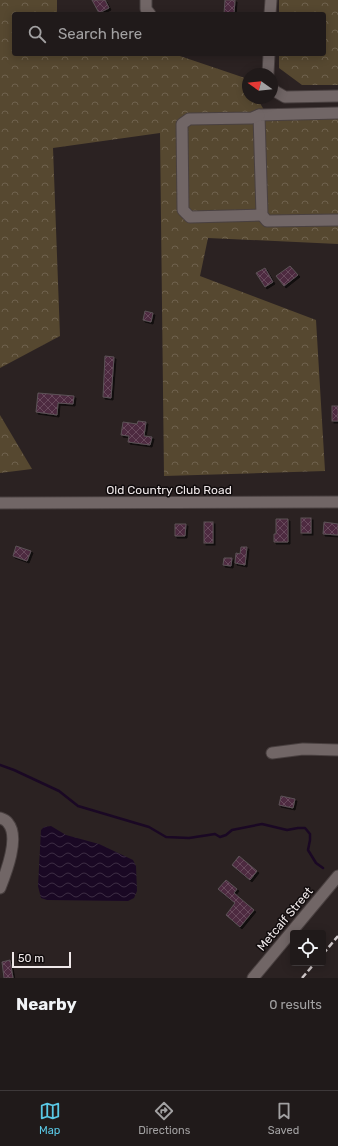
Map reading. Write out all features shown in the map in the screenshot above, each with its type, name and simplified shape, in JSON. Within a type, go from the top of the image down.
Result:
[{"type":"street","points":[[146,0],[146,9],[148,12]]},
{"type":"street","points":[[270,12],[271,0]]},
{"type":"street","points":[[268,68],[269,56]]},
{"type":"street","points":[[278,93],[285,97],[338,96]]},
{"type":"street","points":[[262,215],[190,217],[183,210],[182,124],[189,119],[252,118],[259,115],[338,113]]},
{"type":"street","points":[[259,115],[262,215],[267,221],[338,220]]},
{"type":"street","name":"Old Country Club Road","points":[[0,503],[338,502]]},
{"type":"street","points":[[272,753],[303,749],[338,750]]},
{"type":"street","points":[[0,818],[7,821],[11,828],[12,838],[12,856],[0,888]]},
{"type":"street","name":"Metcalf Street","points":[[252,978],[338,876]]},
{"type":"green space","points":[[0,0],[57,0],[57,12],[12,12],[12,56],[180,56],[242,77],[242,104],[260,104],[264,110],[338,108],[338,244],[208,238],[200,276],[316,320],[325,471],[164,476],[160,133],[53,148],[60,336],[0,368]]},
{"type":"green space","points":[[279,0],[338,0],[338,85],[302,85],[279,68],[279,56],[326,56],[326,12],[279,12]]},
{"type":"green space","points":[[0,415],[32,469],[0,473]]},
{"type":"water","points":[[51,826],[66,835],[99,844],[133,860],[136,866],[137,891],[134,898],[128,901],[47,900],[41,898],[38,886],[41,830],[44,827]]},
{"type":"building","points":[[92,0],[105,0],[109,8],[98,12]]},
{"type":"building","points":[[225,0],[235,0],[234,12],[224,12]]},
{"type":"building","points":[[290,266],[298,275],[284,286],[276,276]]},
{"type":"building","points":[[265,268],[273,282],[265,287],[256,273]]},
{"type":"building","points":[[145,311],[153,313],[151,322],[143,320]]},
{"type":"building","points":[[105,356],[114,357],[111,398],[103,397]]},
{"type":"building","points":[[38,393],[74,396],[73,404],[58,403],[57,415],[36,412]]},
{"type":"building","points":[[332,406],[338,406],[338,421],[332,421]]},
{"type":"building","points":[[138,421],[146,422],[144,436],[152,437],[150,445],[128,442],[129,436],[121,435],[123,422],[137,424]]},
{"type":"building","points":[[301,518],[311,518],[311,533],[301,533]]},
{"type":"building","points":[[276,519],[288,519],[288,542],[274,542],[274,534],[276,534]]},
{"type":"building","points":[[204,522],[213,522],[213,543],[204,543]]},
{"type":"building","points":[[324,522],[338,524],[338,535],[323,534]]},
{"type":"building","points":[[175,524],[186,524],[185,536],[175,536]]},
{"type":"building","points":[[16,546],[31,551],[27,561],[13,556]]},
{"type":"building","points":[[241,547],[247,547],[245,565],[235,563],[236,553],[240,554]]},
{"type":"building","points":[[224,558],[232,558],[231,566],[223,565]]},
{"type":"building","points":[[281,796],[295,799],[293,808],[279,805]]},
{"type":"building","points":[[239,856],[257,871],[250,880],[232,865]]},
{"type":"building","points":[[226,880],[237,889],[234,893],[254,910],[240,927],[226,915],[235,903],[218,889]]},
{"type":"building","points":[[10,960],[13,978],[4,978],[2,962]]},
{"type":"waterway","points":[[0,765],[59,791],[78,806],[149,827],[166,837],[189,838],[215,834],[220,837],[226,835],[232,830],[262,824],[287,830],[305,828],[310,834],[308,850],[316,863],[323,868]]},
{"type":"railway","points":[[326,950],[338,936]]},
{"type":"railway","points":[[302,978],[312,966]]}]
